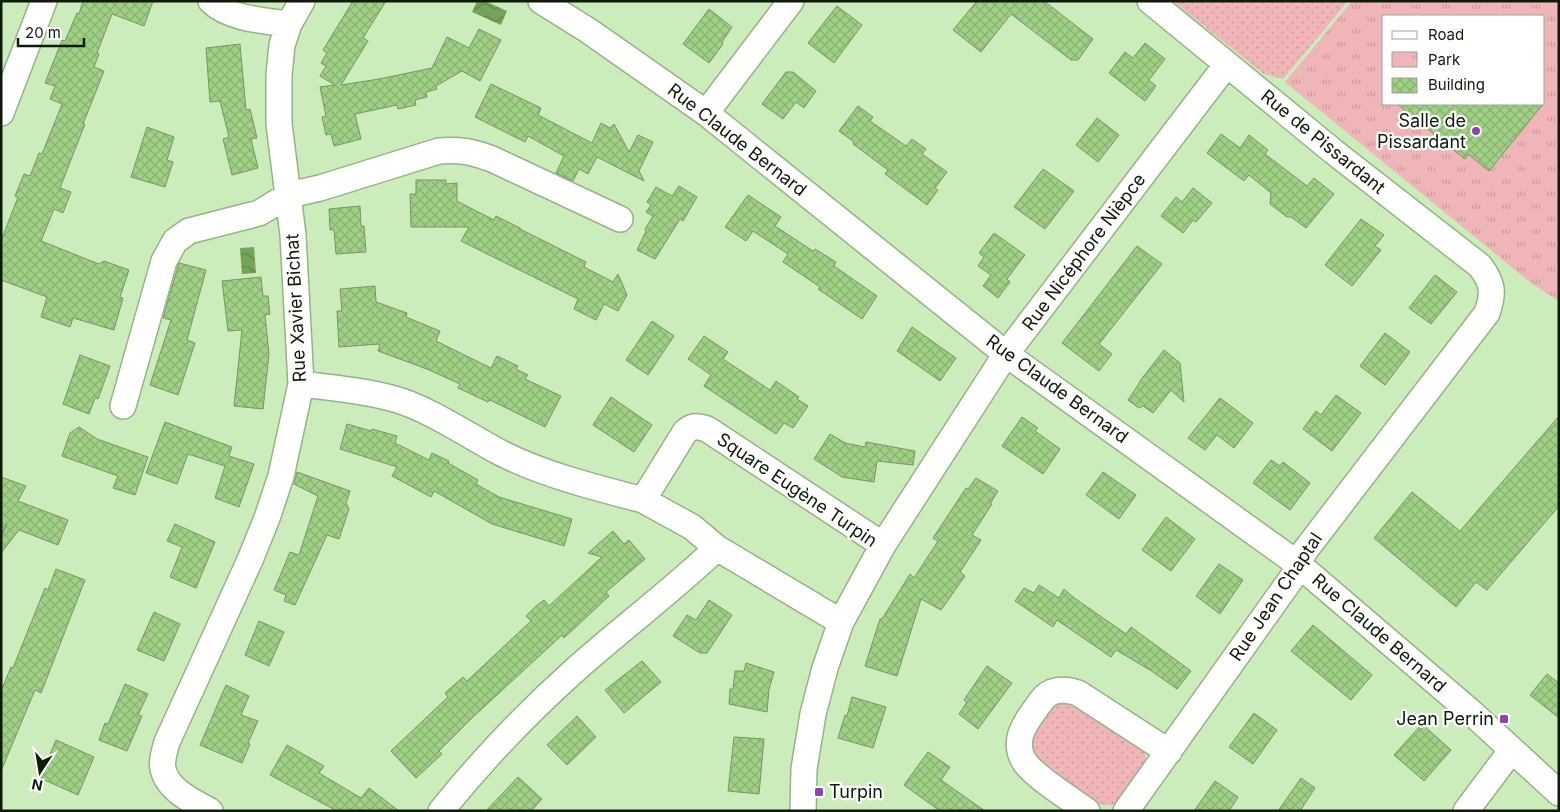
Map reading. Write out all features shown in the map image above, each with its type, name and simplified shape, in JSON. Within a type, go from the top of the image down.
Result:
[{"type":"street","points":[[1,113],[11,55],[44,1]]},
{"type":"street","points":[[211,1],[225,11],[246,17],[289,24]]},
{"type":"street","name":"Rue Xavier Bichat","points":[[210,811],[186,797],[170,784],[163,769],[163,755],[267,518],[281,476],[301,384],[301,359],[289,195],[280,124],[278,75],[282,45],[289,24],[302,1]]},
{"type":"street","name":"Rue Claude Bernard","points":[[541,1],[706,113],[1006,354],[1298,564],[1472,713],[1559,794]]},
{"type":"street","points":[[706,113],[791,1]]},
{"type":"street","name":"Rue de Pissardant","points":[[1150,1],[1334,152],[1480,266],[1492,286]]},
{"type":"street","name":"Rue Nicéphore Nièpce","points":[[883,545],[1006,354],[1226,64]]},
{"type":"street","points":[[123,406],[164,261],[174,241],[189,231],[258,213],[289,195],[320,188],[439,151],[458,150],[492,159],[620,219]]},
{"type":"street","name":"Rue Jean Chaptal","points":[[1126,811],[1294,575],[1304,552],[1487,313],[1491,300],[1492,286]]},
{"type":"street","points":[[301,384],[400,400],[419,408],[482,443],[533,467],[610,492],[643,500],[692,527],[717,548],[841,622],[825,668],[813,714],[804,769],[803,811]]},
{"type":"street","name":"Square Eugène Turpin","points":[[643,500],[685,432],[691,427],[698,426],[707,429],[883,545],[841,622]]},
{"type":"street","points":[[441,811],[510,732],[575,670],[717,548]]},
{"type":"street","points":[[1087,811],[1033,772],[1023,760],[1020,748],[1022,729],[1043,698],[1059,690],[1078,693],[1169,752]]},
{"type":"street","points":[[1466,811],[1513,751]]},
{"type":"green space","points":[[1173,1],[1348,1],[1283,79],[1264,74]]},
{"type":"green space","points":[[1352,1],[1559,1],[1559,301],[1531,283],[1285,82]]},
{"type":"green space","points":[[1067,702],[1076,704],[1142,748],[1146,759],[1145,767],[1115,805],[1102,805],[1035,764],[1029,754],[1030,733],[1047,709],[1056,703]]},
{"type":"water","points":[[477,1],[485,1],[507,11],[501,25],[472,12]]},
{"type":"water","points":[[254,247],[256,273],[242,274],[240,248]]},
{"type":"building","points":[[83,1],[153,1],[144,26],[112,14],[97,53],[99,54],[94,67],[104,71],[60,188],[71,192],[63,213],[54,209],[41,241],[99,264],[104,261],[129,270],[120,297],[123,298],[114,330],[73,318],[70,327],[41,317],[47,297],[1,280],[1,241],[18,197],[15,196],[24,174],[30,176],[39,153],[42,154],[62,104],[50,99],[55,86],[45,83],[62,40],[65,41],[77,13],[79,14]]},
{"type":"building","points":[[353,1],[386,1],[363,38],[368,41],[341,85],[432,68],[447,37],[469,48],[479,29],[501,40],[480,81],[462,71],[436,86],[437,89],[426,92],[427,97],[415,100],[416,105],[398,109],[397,105],[355,114],[361,139],[334,146],[331,134],[326,135],[322,117],[326,116],[320,87],[335,85],[320,76],[326,66],[321,63],[327,53],[323,50]]},
{"type":"building","points":[[977,1],[1044,1],[1093,39],[1078,60],[1071,60],[1011,14],[981,52],[953,30]]},
{"type":"building","points":[[837,6],[862,25],[834,63],[808,43]]},
{"type":"building","points":[[709,9],[732,27],[722,42],[723,44],[709,63],[683,44]]},
{"type":"building","points":[[1145,43],[1165,59],[1149,80],[1156,86],[1145,101],[1109,73],[1125,52],[1133,58]]},
{"type":"building","points":[[240,44],[246,110],[250,109],[257,138],[251,139],[258,168],[232,175],[223,139],[229,137],[220,101],[210,102],[206,48]]},
{"type":"building","points":[[786,72],[793,72],[816,91],[804,108],[796,102],[783,119],[762,104]]},
{"type":"building","points":[[491,84],[541,108],[538,115],[592,143],[601,123],[610,128],[614,124],[629,152],[638,135],[653,142],[639,171],[644,181],[597,157],[588,174],[579,169],[573,181],[556,173],[564,156],[528,136],[525,142],[475,117]]},
{"type":"building","name":"Salle de Pissardant","points":[[1398,105],[1542,105],[1489,171],[1468,154],[1465,159]]},
{"type":"building","points":[[858,106],[873,117],[870,121],[906,146],[912,139],[926,149],[922,154],[947,172],[935,188],[938,190],[927,205],[885,174],[888,170],[839,131]]},
{"type":"building","points":[[1097,118],[1119,135],[1098,162],[1076,145]]},
{"type":"building","points":[[147,127],[174,137],[167,160],[173,162],[165,187],[131,177]]},
{"type":"building","points":[[1221,134],[1240,148],[1249,135],[1268,150],[1265,154],[1307,186],[1314,178],[1334,194],[1306,228],[1270,204],[1271,193],[1249,175],[1244,181],[1207,153]]},
{"type":"building","points":[[1043,169],[1074,191],[1045,229],[1014,207]]},
{"type":"building","points":[[416,180],[446,180],[446,184],[457,183],[457,201],[494,220],[496,216],[586,262],[584,267],[613,282],[618,274],[627,295],[618,311],[604,304],[596,320],[574,309],[578,299],[461,241],[469,227],[411,227],[410,194],[416,194]]},
{"type":"building","points":[[679,186],[697,197],[683,221],[680,219],[655,259],[637,250],[646,231],[645,229],[653,216],[646,212],[651,205],[647,202],[656,187],[672,196]]},
{"type":"building","points":[[1193,188],[1212,203],[1196,222],[1193,220],[1183,233],[1161,216],[1176,197],[1182,202]]},
{"type":"building","points":[[748,195],[781,217],[775,226],[813,251],[815,249],[836,262],[834,266],[877,296],[862,319],[783,262],[788,254],[753,231],[746,241],[725,227]]},
{"type":"building","points":[[360,206],[361,226],[364,226],[366,252],[336,254],[334,230],[330,230],[329,209]]},
{"type":"building","points":[[1361,219],[1384,235],[1375,246],[1381,250],[1352,286],[1325,265]]},
{"type":"building","points":[[994,233],[1025,255],[1007,279],[1010,282],[998,298],[983,286],[991,275],[978,266],[984,257],[979,253]]},
{"type":"building","points":[[1137,246],[1162,264],[1099,344],[1112,354],[1099,371],[1062,343]]},
{"type":"building","points":[[179,263],[206,270],[187,340],[195,343],[178,395],[150,385],[171,320],[163,318]]},
{"type":"building","points":[[1435,275],[1457,292],[1431,324],[1409,308]]},
{"type":"building","points":[[261,277],[263,296],[268,296],[270,314],[265,315],[269,354],[263,409],[234,406],[242,330],[228,331],[222,281]]},
{"type":"building","points":[[375,286],[376,302],[407,313],[406,317],[440,331],[436,341],[491,368],[497,356],[518,366],[516,369],[528,375],[525,379],[561,396],[545,427],[490,400],[488,402],[458,388],[460,384],[427,369],[378,351],[380,344],[339,347],[337,311],[342,311],[340,289]]},
{"type":"building","points":[[652,321],[674,336],[648,375],[626,360]]},
{"type":"building","points":[[912,327],[956,358],[940,381],[897,351]]},
{"type":"building","points":[[1385,333],[1410,352],[1385,385],[1360,366]]},
{"type":"building","points":[[704,336],[728,352],[723,359],[770,390],[776,381],[799,397],[797,399],[808,406],[793,428],[784,423],[776,434],[704,386],[711,375],[688,359]]},
{"type":"building","points":[[1164,350],[1180,363],[1184,402],[1171,390],[1153,413],[1143,406],[1139,408],[1128,400]]},
{"type":"building","points":[[80,355],[110,366],[98,399],[95,398],[89,414],[63,404]]},
{"type":"building","points":[[1336,395],[1361,413],[1332,451],[1303,429],[1316,411],[1321,415]]},
{"type":"building","points":[[611,397],[652,425],[634,452],[593,425]]},
{"type":"building","points":[[1220,398],[1253,423],[1234,448],[1217,435],[1205,450],[1188,438]]},
{"type":"building","points":[[1559,416],[1559,506],[1487,590],[1476,582],[1456,607],[1374,538],[1412,492],[1460,531]]},
{"type":"building","points":[[1022,417],[1038,428],[1035,431],[1060,449],[1043,474],[1002,446]]},
{"type":"building","points":[[165,422],[232,447],[229,456],[254,464],[239,507],[215,498],[225,466],[188,454],[177,484],[146,473]]},
{"type":"building","points":[[347,424],[397,436],[395,443],[429,460],[432,453],[449,461],[448,463],[478,480],[476,484],[499,497],[572,519],[564,546],[492,524],[434,491],[431,497],[392,476],[397,467],[340,449]]},
{"type":"building","points":[[79,427],[97,439],[148,457],[135,495],[113,488],[118,476],[62,456],[70,433]]},
{"type":"building","points":[[830,434],[845,443],[865,447],[866,442],[915,451],[913,465],[877,461],[874,482],[842,477],[814,459]]},
{"type":"building","points":[[1271,460],[1280,466],[1283,462],[1310,483],[1290,510],[1253,483]]},
{"type":"building","points":[[297,472],[350,491],[346,503],[349,509],[339,539],[327,535],[295,605],[284,601],[286,595],[274,590],[290,552],[299,555],[318,496],[294,484]]},
{"type":"building","points":[[1103,472],[1136,495],[1119,519],[1086,495]]},
{"type":"building","points":[[1,477],[26,486],[18,501],[68,520],[58,545],[19,530],[1,553],[1,537],[7,524],[1,534]]},
{"type":"building","points":[[976,478],[998,491],[972,535],[981,540],[960,572],[965,576],[941,610],[921,599],[897,676],[865,666],[880,619],[882,619],[910,574],[914,578],[938,541],[933,538],[966,488],[968,489]]},
{"type":"building","points":[[1166,517],[1195,539],[1171,571],[1142,550]]},
{"type":"building","points":[[175,524],[215,542],[196,588],[170,577],[182,547],[167,541]]},
{"type":"building","points":[[613,531],[624,544],[629,540],[645,559],[606,592],[609,596],[564,638],[562,635],[473,717],[439,751],[442,754],[416,778],[391,751],[448,697],[445,693],[463,677],[467,681],[531,621],[526,616],[536,606],[544,600],[549,606],[602,557],[588,553]]},
{"type":"building","points":[[1219,564],[1243,580],[1220,614],[1196,596]]},
{"type":"building","points":[[56,569],[85,580],[41,693],[35,690],[1,771],[1,691],[11,667],[13,668],[45,588],[48,590]]},
{"type":"building","points":[[1039,585],[1059,598],[1064,589],[1126,634],[1131,627],[1191,671],[1177,689],[1116,650],[1111,657],[1057,620],[1053,627],[1015,601],[1024,588],[1034,593]]},
{"type":"building","points":[[709,600],[732,615],[707,653],[700,653],[673,636],[687,615],[696,620]]},
{"type":"building","points":[[154,612],[180,624],[164,661],[137,650]]},
{"type":"building","points":[[259,621],[284,632],[269,666],[245,655]]},
{"type":"building","points":[[1313,625],[1372,675],[1351,700],[1291,651]]},
{"type":"building","points":[[642,661],[661,682],[624,713],[605,690]]},
{"type":"building","points":[[746,663],[774,672],[769,689],[767,712],[729,704],[730,689],[733,689],[735,671],[744,671]]},
{"type":"building","points":[[987,666],[1012,683],[978,729],[959,714],[967,702],[964,700]]},
{"type":"building","points":[[1547,674],[1559,683],[1559,718],[1530,695]]},
{"type":"building","points":[[125,684],[148,694],[138,715],[142,716],[127,751],[99,740],[105,723],[108,724]]},
{"type":"building","points":[[226,685],[249,696],[241,715],[258,721],[248,743],[250,744],[242,763],[200,745]]},
{"type":"building","points":[[852,697],[886,707],[873,748],[838,738]]},
{"type":"building","points":[[1254,713],[1277,730],[1253,764],[1229,747]]},
{"type":"building","points":[[577,716],[596,737],[567,765],[547,745]]},
{"type":"building","points":[[1422,724],[1451,750],[1424,781],[1394,755]]},
{"type":"building","points":[[734,737],[764,739],[759,794],[728,791]]},
{"type":"building","points":[[56,740],[94,757],[78,795],[40,778]]},
{"type":"building","points":[[287,745],[324,766],[319,773],[361,798],[369,788],[399,811],[337,811],[270,775]]},
{"type":"building","points":[[928,752],[950,767],[941,780],[985,811],[940,811],[904,785]]},
{"type":"building","points":[[518,777],[542,799],[531,811],[486,811]]},
{"type":"building","points":[[1301,778],[1315,788],[1300,811],[1278,811]]},
{"type":"building","points":[[1215,781],[1238,797],[1229,811],[1194,811]]},
{"type":"place","name":"Salle de Pissardant","points":[[1476,131]]},
{"type":"place","name":"Jean Perrin","points":[[1504,719]]},
{"type":"place","name":"Turpin","points":[[819,792]]}]
